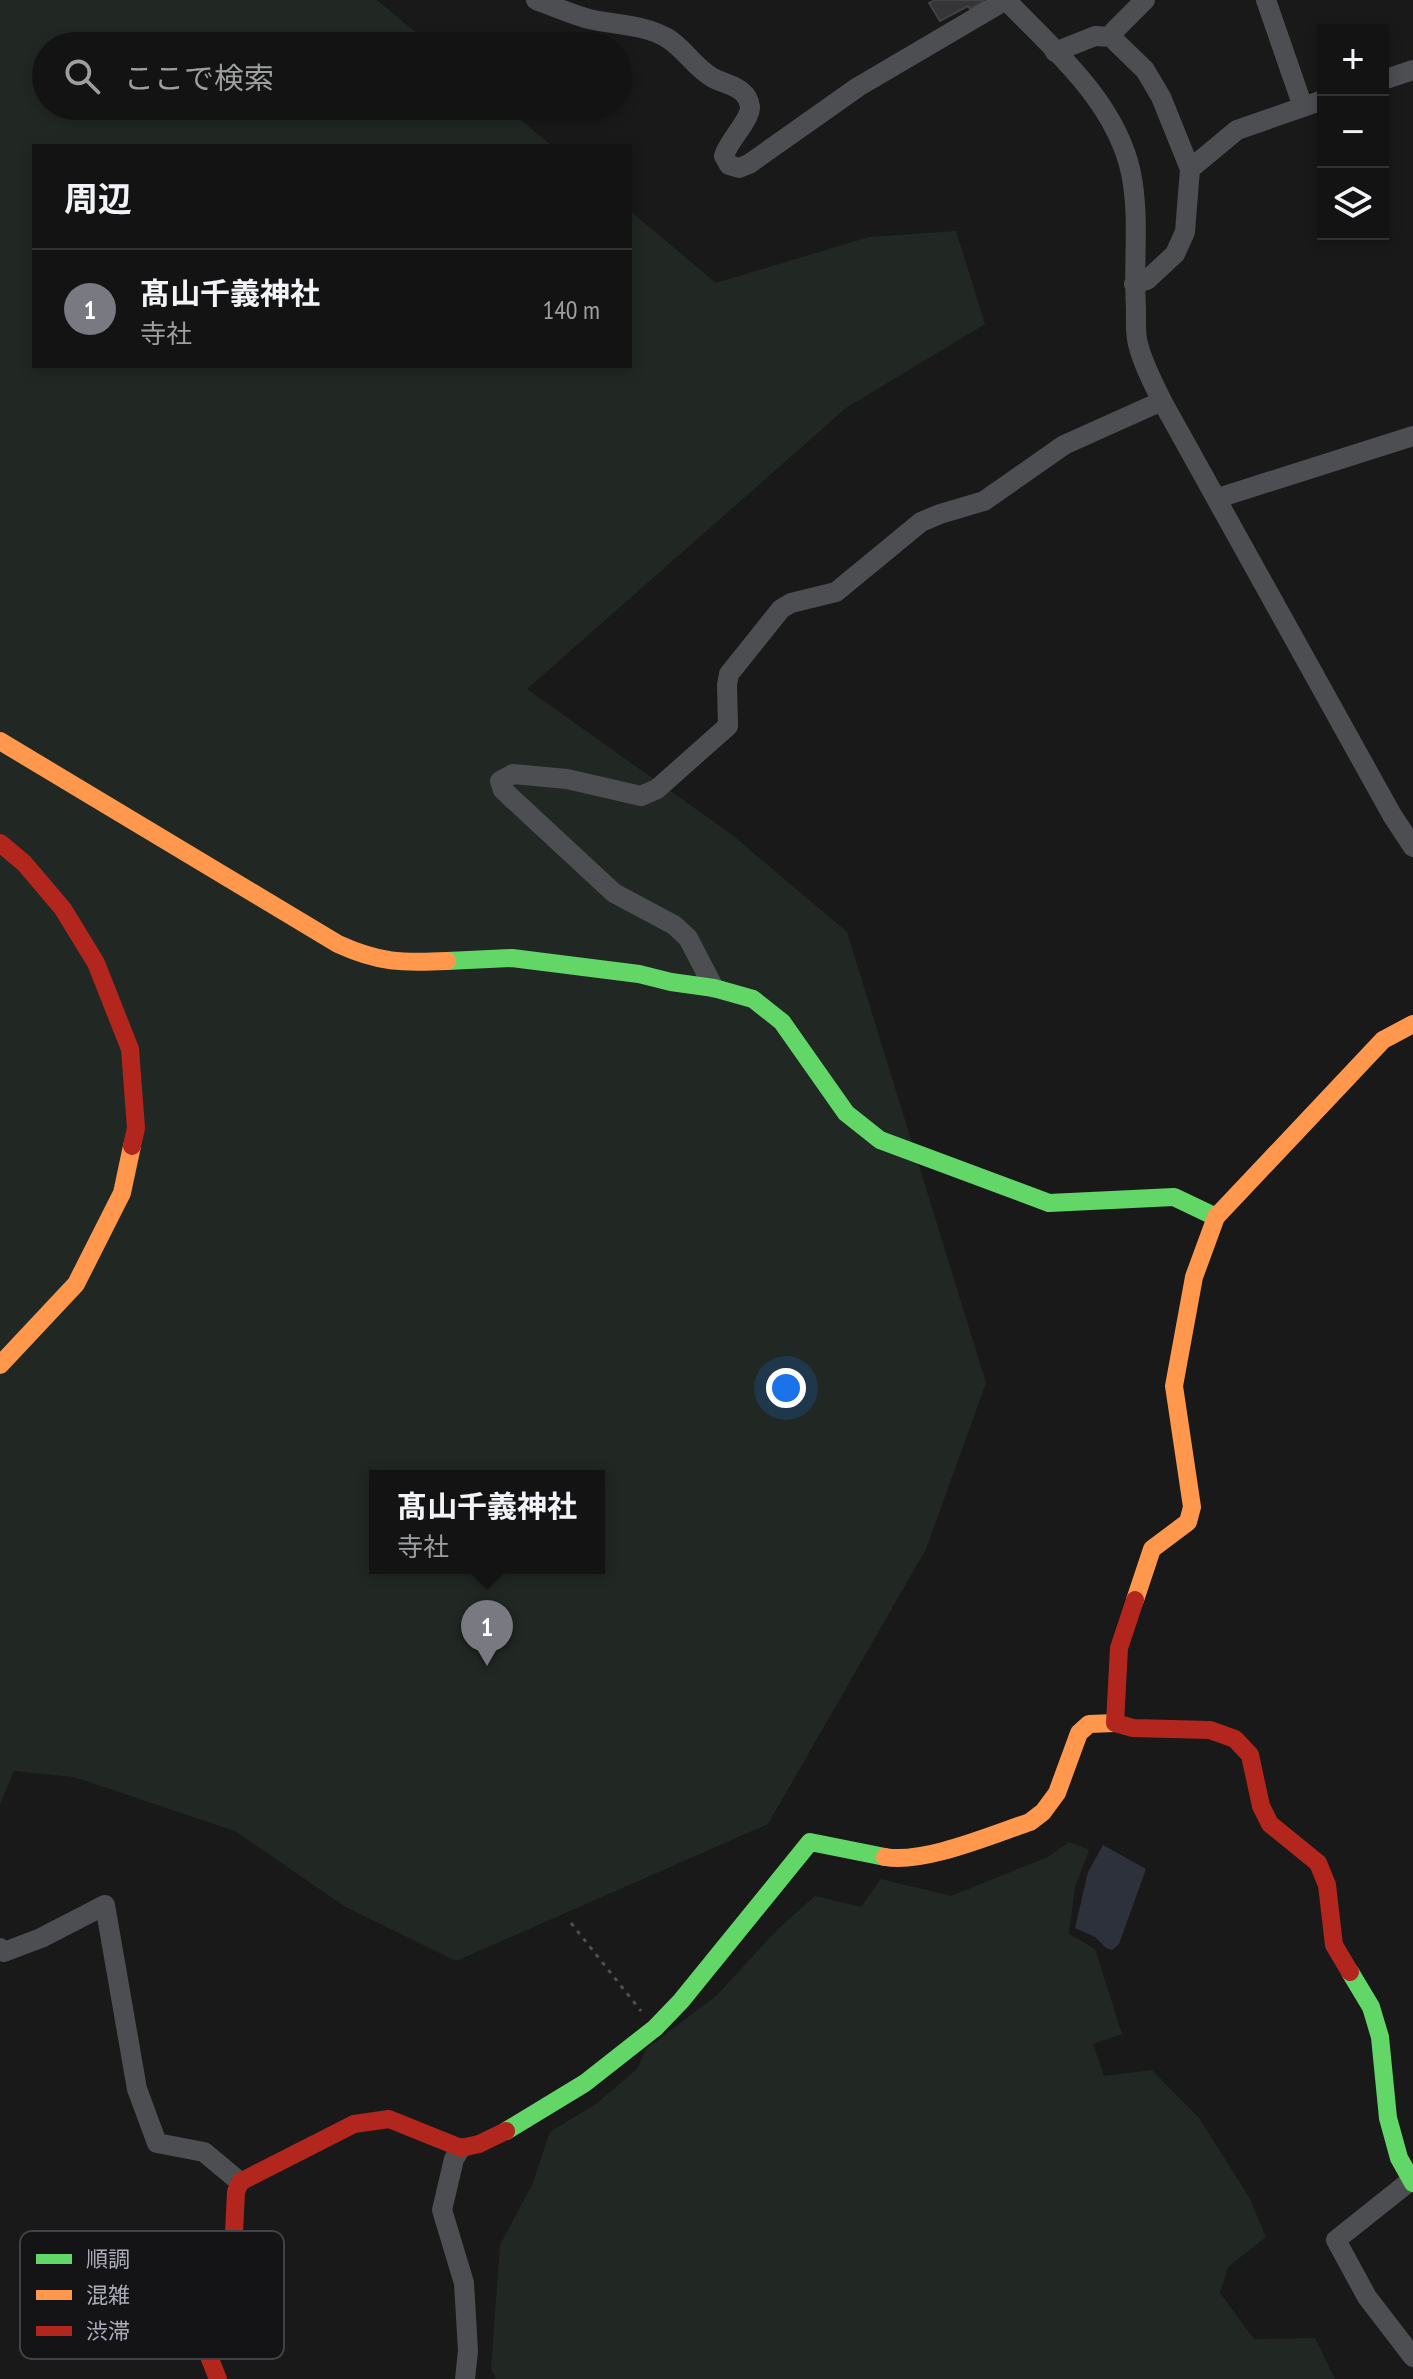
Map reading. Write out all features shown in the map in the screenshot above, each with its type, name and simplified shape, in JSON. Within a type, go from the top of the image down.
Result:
[{"type":"street","points":[[536,0],[586,18],[651,30],[670,39],[689,60],[713,78],[733,85],[745,94],[750,106],[748,115],[724,156],[729,165],[739,168],[858,87],[1006,0],[1086,86],[1115,128],[1130,171],[1135,210],[1137,342],[1144,364],[1392,815],[1413,847]]},
{"type":"street","points":[[1111,37],[1145,0]]},
{"type":"street","points":[[1266,0],[1303,107]]},
{"type":"street","points":[[1055,52],[1095,36],[1111,37],[1145,70],[1161,97],[1190,169],[1185,232],[1175,254],[1147,280],[1134,284]]},
{"type":"street","points":[[1389,78],[1413,70]]},
{"type":"street","points":[[1190,169],[1237,130],[1317,102]]},
{"type":"street","points":[[714,988],[688,938],[674,925],[614,893],[503,790],[500,781],[513,774],[567,779],[641,796],[657,789],[728,726],[729,674],[781,609],[791,603],[836,592],[921,522],[984,501],[1064,445],[1162,401]]},
{"type":"street","points":[[1218,498],[1413,436]]},
{"type":"street","points":[[0,741],[338,944],[362,955],[399,963],[512,958],[639,974],[753,999],[782,1022],[846,1113],[880,1140],[1049,1203],[1174,1197],[1216,1217]]},
{"type":"street","points":[[0,843],[24,863],[63,909],[96,963],[130,1049],[136,1128],[122,1193],[76,1284],[0,1365]]},
{"type":"street","points":[[1115,1723],[1119,1648],[1152,1549],[1188,1522],[1192,1507],[1174,1386],[1194,1277],[1216,1217],[1383,1040],[1413,1024]]},
{"type":"street","points":[[234,2231],[236,2192],[240,2182],[354,2124],[389,2119],[461,2148],[479,2144],[509,2130],[573,2091],[655,2028],[681,2001],[810,1842],[901,1860],[922,1857],[1030,1822],[1043,1812],[1057,1793],[1079,1733],[1089,1724],[1210,1730],[1235,1739],[1250,1755],[1261,1806],[1270,1824],[1318,1863],[1327,1885],[1334,1945],[1371,2007],[1380,2037],[1388,2118],[1399,2158],[1412,2182],[1336,2240],[1367,2297],[1413,2357]]},
{"type":"street","points":[[0,1948],[4,1952],[41,1938],[105,1905],[137,2089],[157,2143],[204,2152],[240,2182]]},
{"type":"street","points":[[461,2148],[454,2159],[442,2210],[464,2283],[468,2351],[465,2379]]},
{"type":"street","points":[[210,2359],[218,2379]]},
{"type":"path","points":[[571,1923],[655,2028]]},
{"type":"shaded area","points":[[0,0],[377,0],[415,32],[32,32],[32,120],[521,120],[550,144],[32,144],[32,368],[632,368],[632,213],[716,283],[869,237],[956,231],[985,324],[846,408],[527,689],[731,834],[847,932],[986,1383],[926,1549],[768,1824],[456,1961],[344,1906],[235,1831],[74,1777],[14,1771],[0,1804]]},
{"type":"shaded area","points":[[1069,1842],[1089,1850],[1075,1887],[1069,1934],[1095,1949],[1122,2034],[1093,2044],[1104,2076],[1152,2070],[1199,2118],[1249,2197],[1266,2237],[1228,2267],[1220,2293],[1254,2339],[1315,2338],[1335,2379],[496,2379],[491,2369],[500,2245],[532,2185],[550,2132],[596,2104],[637,2069],[646,2049],[716,1996],[778,1929],[815,1896],[861,1907],[881,1879],[951,1896],[1048,1857]]},
{"type":"shaded area","points":[[1103,1845],[1146,1869],[1119,1944],[1112,1950],[1095,1937],[1075,1928],[1088,1872]]},
{"type":"building","points":[[935,0],[984,1],[940,21],[929,3]]},
{"type":"traffic: fast","points":[[447,961],[512,958],[639,974],[753,999],[782,1022],[846,1113],[880,1140],[1049,1203],[1174,1197],[1216,1217]]},
{"type":"traffic: fast","points":[[506,2131],[585,2083],[655,2028],[681,2001],[810,1842],[885,1857]]},
{"type":"traffic: fast","points":[[1350,1972],[1371,2007],[1380,2037],[1388,2118],[1399,2158],[1413,2183]]},
{"type":"traffic: slow","points":[[0,741],[338,944],[366,955],[391,960],[447,961]]},
{"type":"traffic: slow","points":[[1135,1600],[1152,1549],[1188,1522],[1192,1507],[1174,1386],[1194,1277],[1216,1217],[1383,1040],[1413,1024]]},
{"type":"traffic: slow","points":[[0,1365],[76,1284],[122,1193],[132,1146]]},
{"type":"traffic: slow","points":[[885,1857],[901,1858],[938,1852],[1030,1822],[1043,1812],[1057,1793],[1079,1733],[1089,1724],[1115,1723]]},
{"type":"traffic: jam","points":[[0,843],[24,863],[63,909],[96,963],[130,1049],[136,1128],[132,1146]]},
{"type":"traffic: jam","points":[[1135,1600],[1119,1648],[1115,1723],[1133,1728],[1210,1730],[1235,1739],[1250,1755],[1261,1806],[1270,1824],[1318,1863],[1327,1885],[1334,1945],[1350,1972]]},
{"type":"traffic: jam","points":[[234,2231],[236,2192],[240,2182],[354,2124],[389,2119],[461,2148],[479,2144],[506,2131]]},
{"type":"traffic: jam","points":[[210,2359],[218,2379]]},
{"type":"place","name":"髙山千義神社","points":[[487,1666]]}]
